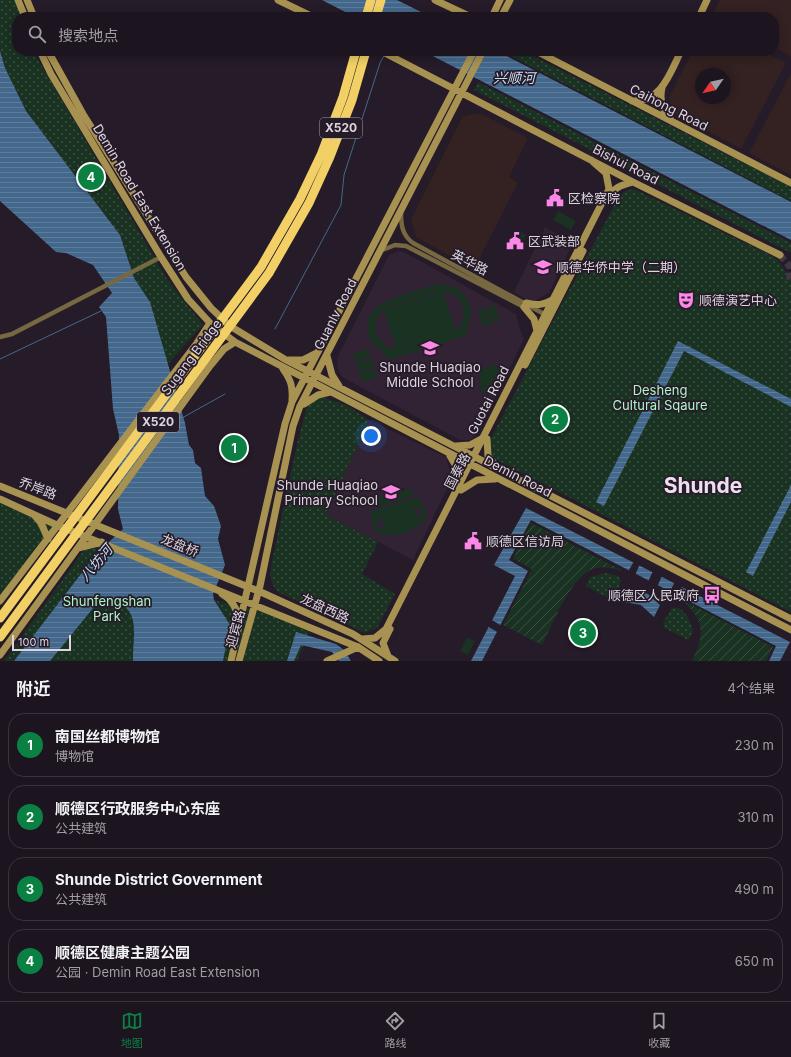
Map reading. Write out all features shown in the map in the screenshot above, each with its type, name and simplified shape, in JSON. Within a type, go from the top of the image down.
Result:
[{"type":"highway","points":[[367,12],[371,0]]},
{"type":"highway","points":[[377,12],[380,2]]},
{"type":"highway","name":"Sugang Bridge","points":[[0,618],[261,267],[300,199],[320,155],[337,111],[354,56]]},
{"type":"highway","name":"Sugang Bridge","points":[[0,637],[269,273],[309,203],[330,159],[352,100],[365,56]]},
{"type":"street","points":[[18,0],[23,12]]},
{"type":"street","points":[[26,0],[32,12]]},
{"type":"street","points":[[278,0],[303,12]]},
{"type":"street","points":[[435,0],[445,3],[462,12]]},
{"type":"street","points":[[494,12],[500,0]]},
{"type":"street","points":[[504,12],[510,0]]},
{"type":"street","points":[[702,12],[708,0]]},
{"type":"street","name":"Demin Road East Extension","points":[[42,56],[51,74],[161,257],[188,299],[210,323],[235,342]]},
{"type":"street","name":"Demin Road East Extension","points":[[51,56],[87,121],[186,277],[211,308],[230,326],[286,360],[791,619]]},
{"type":"street","name":"Bishui Road","points":[[390,56],[454,87],[633,182],[780,255]]},
{"type":"street","name":"Guanlv Road","points":[[231,661],[244,600],[245,585],[252,568],[285,424],[292,402],[471,56]]},
{"type":"street","name":"Guanlv Road","points":[[254,604],[293,426],[300,406],[317,376],[480,56]]},
{"type":"street","name":"Caihong Road","points":[[545,56],[627,100],[791,183]]},
{"type":"street","points":[[627,100],[637,101],[648,99],[656,94],[663,86],[678,56]]},
{"type":"street","points":[[663,86],[661,96],[663,108],[668,117],[676,125]]},
{"type":"street","name":"Guotai Road","points":[[485,438],[537,331],[547,317],[554,298],[608,189],[606,174],[591,160]]},
{"type":"street","name":"国泰路","points":[[476,458],[612,191],[620,186],[633,182]]},
{"type":"street","name":"英华路","points":[[401,211],[401,225],[408,239],[435,256],[547,317]]},
{"type":"street","name":"英华路","points":[[380,251],[395,245],[406,246],[525,305]]},
{"type":"street","points":[[0,337],[12,334],[161,257]]},
{"type":"street","points":[[525,305],[548,303],[554,298]]},
{"type":"street","points":[[525,305],[534,319],[537,331]]},
{"type":"street","points":[[0,601],[59,526],[192,350],[210,323]]},
{"type":"street","points":[[0,655],[210,366],[224,349],[235,342]]},
{"type":"street","name":"Demin Road","points":[[235,342],[471,466],[791,630]]},
{"type":"street","points":[[286,360],[303,360],[319,352]]},
{"type":"street","points":[[327,356],[332,375],[340,388]]},
{"type":"street","points":[[282,367],[290,378],[293,388],[292,402]]},
{"type":"street","points":[[300,406],[311,398],[330,392]]},
{"type":"street","points":[[453,446],[470,445],[485,438],[488,456],[499,470]]},
{"type":"street","points":[[447,453],[456,466],[460,488]]},
{"type":"street","points":[[362,639],[377,637],[386,629],[476,458]]},
{"type":"street","points":[[460,488],[477,480],[497,479]]},
{"type":"street","name":"乔岸路","points":[[0,486],[96,523]]},
{"type":"street","name":"国泰路","points":[[388,656],[384,643],[412,583],[460,488]]},
{"type":"street","points":[[55,507],[65,508],[79,498]]},
{"type":"street","name":"乔岸路","points":[[0,499],[59,526],[86,536]]},
{"type":"street","points":[[32,513],[41,522],[48,539]]},
{"type":"street","name":"龙盘桥","points":[[96,523],[245,585]]},
{"type":"street","name":"龙盘桥","points":[[86,536],[358,647],[379,661]]},
{"type":"street","points":[[78,548],[102,542]]},
{"type":"street","points":[[30,561],[53,544],[63,547],[68,553],[68,557],[56,579]]},
{"type":"street","points":[[218,574],[238,578],[245,576],[252,568]]},
{"type":"street","points":[[206,584],[228,598],[237,612],[239,624]]},
{"type":"street","name":"龙盘西路","points":[[245,585],[362,639],[395,661]]},
{"type":"street","points":[[0,597],[8,589]]},
{"type":"street","name":"迎宾路","points":[[239,661],[254,604]]},
{"type":"street","points":[[328,660],[358,647]]},
{"type":"shaded area","points":[[720,0],[791,0],[791,56],[779,50],[779,12],[714,12]]},
{"type":"shaded area","points":[[690,56],[772,56],[786,63],[741,149],[675,114],[669,97]]},
{"type":"shaded area","points":[[791,73],[791,175],[749,153]]},
{"type":"shaded area","points":[[480,113],[528,138],[509,177],[518,183],[474,269],[416,237],[411,219],[463,116]]},
{"type":"shaded area","name":"顺德华侨中学（二期）","points":[[545,227],[573,243],[549,293],[536,300],[527,300],[514,292]]},
{"type":"shaded area","name":"Shunde Huaqiao Middle School","points":[[399,251],[404,252],[516,314],[524,339],[478,433],[470,440],[460,440],[342,377],[338,369],[337,358],[389,255]]},
{"type":"shaded area","name":"Shunde Huaqiao Primary School","points":[[369,420],[446,457],[452,478],[413,560],[326,515]]},
{"type":"green space","points":[[0,0],[15,0],[19,12],[12,12],[12,56],[36,56],[167,279],[203,325],[167,365],[150,302],[134,278],[120,235],[26,111],[5,68],[0,50]]},
{"type":"green space","points":[[511,56],[533,56],[791,187],[791,201]]},
{"type":"green space","points":[[478,82],[791,243],[791,253],[474,90]]},
{"type":"green space","name":"Desheng Cultural Sqaure","points":[[634,189],[772,256],[778,260],[791,280],[791,612],[491,457],[489,442],[617,200],[625,191]]},
{"type":"green space","points":[[558,211],[576,221],[571,230],[553,220]]},
{"type":"green space","points":[[518,230],[526,235],[516,252],[508,247]]},
{"type":"green space","points":[[438,284],[455,288],[462,292],[467,298],[471,313],[470,322],[466,330],[468,335],[389,360],[370,338],[368,319],[372,312],[384,302]],"holes":[[[436,292],[441,292],[386,309]],[[443,292],[450,293],[460,300],[463,319],[456,331]],[[384,310],[396,349],[383,344],[376,334],[376,321]],[[453,332],[404,348],[398,349]]]},
{"type":"green space","points":[[495,305],[500,321],[493,323],[487,308]]},
{"type":"green space","points":[[486,308],[491,324],[483,327],[478,311]]},
{"type":"green space","points":[[368,349],[371,357],[355,362],[353,354]]},
{"type":"green space","points":[[371,359],[374,367],[358,372],[356,364]]},
{"type":"green space","points":[[494,364],[500,368],[486,394],[480,390],[482,387],[478,385],[481,380],[478,378],[483,367],[487,369],[489,366],[492,367]]},
{"type":"green space","points":[[374,369],[377,377],[362,382],[359,373]]},
{"type":"green space","points":[[322,397],[346,405],[369,420],[326,515],[378,542],[362,574],[395,594],[377,628],[365,633],[278,592],[273,586],[271,580],[271,566],[298,440],[308,404]]},
{"type":"green space","points":[[411,488],[413,496],[398,501],[396,493]]},
{"type":"green space","points":[[392,494],[394,502],[379,507],[376,498]]},
{"type":"green space","points":[[419,497],[425,509],[426,517],[423,522],[412,530],[396,535],[388,535],[382,534],[375,530],[371,511]],"holes":[[[413,505],[420,510],[421,517],[419,521]],[[380,515],[385,531],[379,528],[377,523]]]},
{"type":"green space","points":[[0,500],[59,526],[0,598]]},
{"type":"green space","points":[[531,523],[625,572],[603,567],[595,568],[586,572],[578,580],[564,601],[542,645],[503,625],[532,569],[513,559]]},
{"type":"green space","name":"Shunfengshan Park","points":[[98,546],[209,599],[271,614],[310,629],[297,661],[4,661],[84,550]]},
{"type":"green space","points":[[606,573],[618,576],[621,581],[615,597],[610,599],[586,586],[590,577]]},
{"type":"green space","points":[[679,598],[773,647],[766,661],[692,661],[701,634],[700,626],[694,612]]},
{"type":"green space","points":[[672,608],[680,609],[689,619],[693,632],[688,640],[664,628],[663,623]]},
{"type":"green space","points":[[467,637],[475,641],[468,655],[460,651]]},
{"type":"water","points":[[322,0],[397,0],[421,12],[345,12]]},
{"type":"water","name":"八坊河","points":[[0,51],[5,68],[26,111],[120,235],[134,278],[150,302],[185,423],[189,445],[193,450],[195,463],[201,468],[205,496],[214,506],[221,526],[218,539],[225,565],[213,594],[214,600],[230,625],[223,661],[133,661],[134,629],[131,614],[127,608],[120,604],[110,602],[94,607],[50,661],[14,661],[97,553],[123,529],[118,509],[119,435],[113,409],[106,317],[99,307],[112,293],[93,265],[66,253],[56,252],[0,201]]},
{"type":"water","name":"兴顺河","points":[[433,56],[507,56],[791,202],[791,240]]},
{"type":"water","points":[[678,341],[791,399],[791,407],[684,351],[604,506],[596,502]]},
{"type":"water","points":[[791,485],[791,502],[753,576],[746,572]]},
{"type":"water","points":[[526,508],[790,642],[780,661],[769,661],[776,646],[531,520],[509,560],[528,571],[482,661],[471,661],[515,576],[494,565]]},
{"type":"water","points":[[630,589],[648,594],[660,605],[654,617],[641,605],[624,602]]},
{"type":"water","points":[[296,632],[336,644],[344,650],[351,661],[339,661],[332,652],[301,645],[294,661],[287,661]]},
{"type":"pier","points":[[634,561],[640,564],[635,575],[628,572]]},
{"type":"pier","points":[[653,571],[662,576],[657,587],[648,582]]},
{"type":"pier","points":[[675,582],[682,586],[676,597],[669,593]]},
{"type":"pier","points":[[490,619],[502,626],[499,633],[487,626]]},
{"type":"waterway","points":[[275,329],[341,205],[344,175],[380,63],[384,56]]},
{"type":"waterway","points":[[0,359],[101,311]]},
{"type":"waterway","points":[[182,418],[225,394]]},
{"type":"tunnel","points":[[780,255],[790,267],[790,281]]},
{"type":"place","name":"顺德区健康主题公园","points":[[91,177]]},
{"type":"place","name":"区检察院","points":[[555,198]]},
{"type":"place","name":"区武装部","points":[[515,241]]},
{"type":"place","name":"顺德华侨中学（二期）","points":[[543,267]]},
{"type":"place","name":"顺德演艺中心","points":[[686,300]]},
{"type":"place","name":"Shunde Huaqiao Middle School","points":[[430,348]]},
{"type":"place","name":"顺德区行政服务中心东座","points":[[555,419]]},
{"type":"place","name":"南国丝都博物馆","points":[[234,448]]},
{"type":"place","name":"Shunde Huaqiao Primary School","points":[[391,492]]},
{"type":"place","name":"顺德区信访局","points":[[473,541]]},
{"type":"place","name":"顺德区人民政府","points":[[712,595]]},
{"type":"place","name":"Shunde District Government","points":[[583,633]]},
{"type":"district","name":"Shunde","points":[[703,486]]}]
